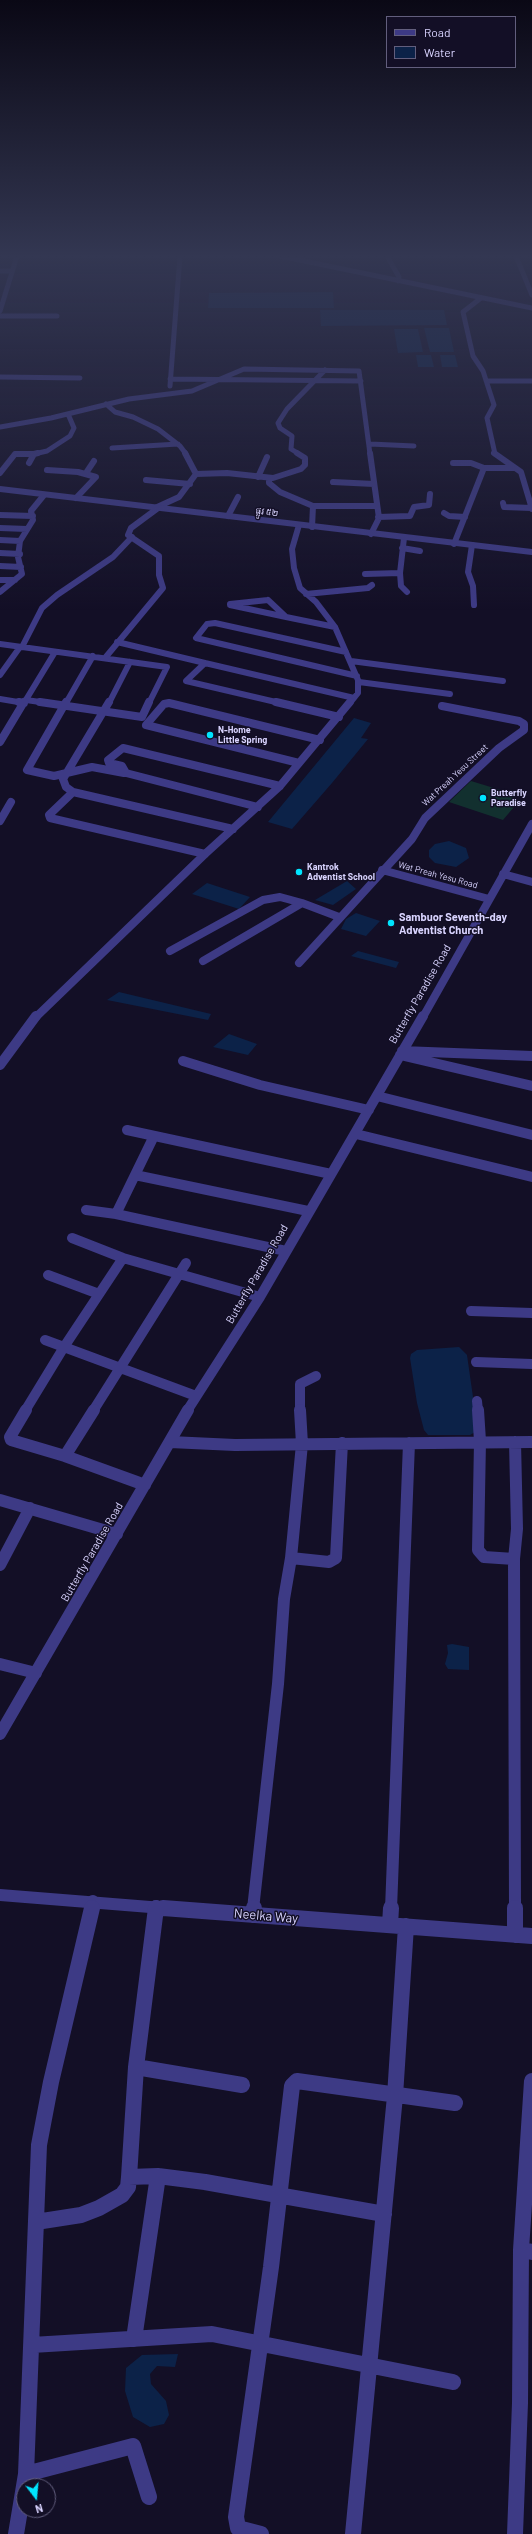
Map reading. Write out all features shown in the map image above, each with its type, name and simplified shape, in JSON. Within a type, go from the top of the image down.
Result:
[{"type":"street","points":[[169,395],[170,374]]},
{"type":"street","points":[[0,427],[68,414],[129,398],[169,395],[201,388],[231,374]]},
{"type":"street","points":[[196,474],[227,473],[269,478],[301,469],[305,465],[305,458],[292,449],[292,436],[280,428],[278,423],[287,409],[320,374]]},
{"type":"street","points":[[360,374],[370,444],[378,517],[371,534]]},
{"type":"street","points":[[484,374],[494,405],[487,418],[493,452],[497,457],[521,472],[529,488],[532,508],[504,507],[503,503]]},
{"type":"street","points":[[0,377],[80,378]]},
{"type":"street","points":[[170,379],[361,381]]},
{"type":"street","points":[[487,381],[532,381]]},
{"type":"street","points":[[106,404],[115,412],[133,417],[158,429],[178,444],[190,460],[196,474]]},
{"type":"street","points":[[0,473],[13,456],[47,451],[70,436],[74,428],[68,414]]},
{"type":"street","points":[[112,448],[178,444]]},
{"type":"street","points":[[370,444],[414,446]]},
{"type":"street","points":[[29,463],[34,454]]},
{"type":"street","points":[[258,477],[267,457]]},
{"type":"street","points":[[86,473],[94,461]]},
{"type":"street","points":[[453,463],[471,463],[484,468],[516,468]]},
{"type":"street","points":[[454,544],[484,468]]},
{"type":"street","points":[[47,470],[86,473],[97,478],[76,498]]},
{"type":"street","points":[[105,658],[163,587],[159,575],[159,556],[128,535],[131,528],[157,508],[179,497],[196,474]]},
{"type":"street","points":[[269,478],[269,483],[280,492],[313,506],[376,506]]},
{"type":"street","points":[[146,480],[190,484]]},
{"type":"street","points":[[333,482],[347,484],[374,484]]},
{"type":"street","points":[[343,490],[347,484]]},
{"type":"street","name":"ផ្លូវ ៥២","points":[[0,489],[454,544],[532,552]]},
{"type":"street","points":[[0,592],[22,574],[18,556],[20,554],[20,541],[33,516],[31,511],[44,494]]},
{"type":"street","points":[[378,517],[410,516],[414,507],[429,505],[430,494]]},
{"type":"street","points":[[228,516],[238,497]]},
{"type":"street","points":[[312,526],[313,506]]},
{"type":"street","points":[[444,513],[448,516],[465,517]]},
{"type":"street","points":[[0,515],[33,516]]},
{"type":"street","points":[[0,1066],[39,1012],[205,854],[280,786],[358,693],[358,679],[335,627],[300,588],[294,568],[292,549],[299,525]]},
{"type":"street","points":[[0,528],[27,529]]},
{"type":"street","points":[[0,675],[21,647],[42,608],[57,595],[113,557],[132,537]]},
{"type":"street","points":[[404,538],[400,573],[401,586],[407,592]]},
{"type":"street","points":[[0,540],[20,541]]},
{"type":"street","points":[[472,546],[468,572],[473,586],[474,605]]},
{"type":"street","points":[[402,548],[420,550]]},
{"type":"street","points":[[0,553],[20,554]]},
{"type":"street","points":[[0,566],[21,567]]},
{"type":"street","points":[[365,574],[400,573]]},
{"type":"street","points":[[0,580],[15,580]]},
{"type":"street","points":[[306,594],[368,588],[372,585]]},
{"type":"street","points":[[286,617],[268,600],[230,604],[230,605],[286,617],[335,627]]},
{"type":"street","points":[[346,652],[215,622],[208,624],[196,638],[358,679],[450,694]]},
{"type":"street","points":[[117,642],[354,698]]},
{"type":"street","points":[[0,644],[165,666],[168,669],[142,717],[0,699]]},
{"type":"street","points":[[0,742],[55,652]]},
{"type":"street","points":[[93,656],[26,768],[28,772],[46,775],[66,774],[92,767],[124,773],[258,807]]},
{"type":"street","points":[[351,661],[502,681]]},
{"type":"street","points":[[130,662],[104,712],[66,774],[63,782],[73,792],[233,829]]},
{"type":"street","points":[[206,663],[187,682],[339,717]]},
{"type":"street","points":[[299,763],[146,725],[164,704],[169,703],[320,740]]},
{"type":"street","name":"Wat Preah Yesu Street","points":[[299,963],[338,917],[412,839],[425,818],[500,748],[524,730],[524,724],[519,721],[442,706]]},
{"type":"street","points":[[124,773],[122,766],[108,761],[121,748],[280,786]]},
{"type":"street","points":[[73,792],[49,817],[205,854]]},
{"type":"street","points":[[0,821],[11,802]]},
{"type":"street","name":"Butterfly Paradise Road","points":[[0,1734],[196,1396],[260,1297],[308,1211],[356,1134],[376,1096],[532,824]]},
{"type":"street","name":"Wat Preah Yesu Road","points":[[382,870],[489,899]]},
{"type":"street","points":[[503,874],[532,882]]},
{"type":"street","points":[[170,951],[239,915],[263,900],[280,897],[302,903],[338,917]]},
{"type":"street","points":[[203,961],[302,903]]},
{"type":"street","points":[[401,1053],[532,1056]]},
{"type":"street","points":[[401,1053],[532,1086]]},
{"type":"street","points":[[182,1060],[260,1085],[369,1110]]},
{"type":"street","points":[[376,1096],[532,1135]]},
{"type":"street","points":[[127,1130],[331,1174]]},
{"type":"street","points":[[356,1134],[532,1176]]},
{"type":"street","points":[[116,1214],[154,1136]]},
{"type":"street","points":[[135,1175],[308,1211]]},
{"type":"street","points":[[86,1210],[116,1214],[286,1251]]},
{"type":"street","points":[[72,1238],[123,1258],[260,1297]]},
{"type":"street","points":[[123,1258],[64,1347],[10,1437],[11,1440],[65,1456],[145,1485]]},
{"type":"street","points":[[65,1456],[186,1263]]},
{"type":"street","points":[[48,1275],[99,1294]]},
{"type":"street","points":[[471,1311],[532,1312]]},
{"type":"street","points":[[45,1340],[196,1396]]},
{"type":"street","points":[[476,1362],[532,1364]]},
{"type":"street","points":[[253,1915],[257,1860],[277,1691],[284,1599],[291,1558],[302,1444],[300,1384],[316,1376]]},
{"type":"street","points":[[477,1401],[480,1441],[478,1550],[484,1557],[514,1559]]},
{"type":"street","points":[[170,1442],[236,1445],[480,1441],[532,1442]]},
{"type":"street","points":[[390,1925],[409,1442]]},
{"type":"street","points":[[515,1442],[517,1529],[514,1559],[515,1935]]},
{"type":"street","points":[[291,1558],[329,1562],[336,1558],[342,1443]]},
{"type":"street","points":[[0,1500],[117,1534]]},
{"type":"street","points":[[0,1565],[30,1508]]},
{"type":"street","points":[[0,1664],[36,1673]]},
{"type":"street","name":"Neelka Way","points":[[0,1894],[532,1936]]},
{"type":"street","points":[[16,2534],[26,2474],[39,2145],[51,2082],[70,2008],[93,1901]]},
{"type":"street","points":[[36,2222],[81,2215],[99,2208],[122,2195],[128,2187],[136,2068],[156,1906]]},
{"type":"street","points":[[353,2534],[395,2096],[406,1926]]},
{"type":"street","points":[[136,2068],[242,2085]]},
{"type":"street","points":[[515,2534],[527,2251],[532,2081]]},
{"type":"street","points":[[261,2534],[238,2528],[236,2517],[292,2098],[292,2086],[296,2082],[455,2103]]},
{"type":"street","points":[[129,2177],[158,2176],[205,2182],[384,2214]]},
{"type":"street","points":[[134,2339],[158,2176]]},
{"type":"street","points":[[32,2345],[212,2334],[260,2342],[453,2382]]},
{"type":"street","points":[[26,2474],[133,2446],[149,2497]]},
{"type":"green space","name":"Butterfly Paradise","points":[[471,781],[517,795],[507,804],[514,807],[503,820],[449,802]]},
{"type":"water","points":[[354,718],[371,723],[361,738],[368,739],[332,783],[292,829],[268,822]]},
{"type":"water","points":[[449,841],[466,848],[469,858],[456,867],[435,863],[429,857],[429,850],[435,844]]},
{"type":"water","points":[[347,881],[356,889],[333,905],[315,900]]},
{"type":"water","points":[[207,883],[250,897],[239,909],[192,894]]},
{"type":"water","points":[[356,913],[380,921],[366,936],[341,929],[346,919]]},
{"type":"water","points":[[358,951],[399,962],[396,968],[351,956]]},
{"type":"water","points":[[119,992],[211,1014],[208,1020],[107,1000]]},
{"type":"water","points":[[229,1034],[257,1044],[248,1055],[213,1047]]},
{"type":"water","points":[[459,1347],[467,1355],[474,1404],[475,1432],[470,1435],[428,1435],[424,1430],[417,1403],[410,1358],[411,1354],[417,1350]]},
{"type":"water","points":[[452,1644],[469,1647],[469,1670],[448,1669],[445,1664],[448,1653],[447,1645]]},
{"type":"water","points":[[178,2354],[175,2367],[157,2366],[150,2374],[151,2384],[166,2401],[169,2415],[164,2424],[150,2427],[133,2417],[125,2391],[126,2368],[142,2355]]},
{"type":"place","name":"N-Home Little Spring","points":[[210,735]]},
{"type":"place","name":"Butterfly Paradise","points":[[483,798]]},
{"type":"place","name":"Kantrok Adventist School","points":[[299,872]]},
{"type":"place","name":"Sambuor Seventh-day Adventist Church","points":[[391,923]]}]
